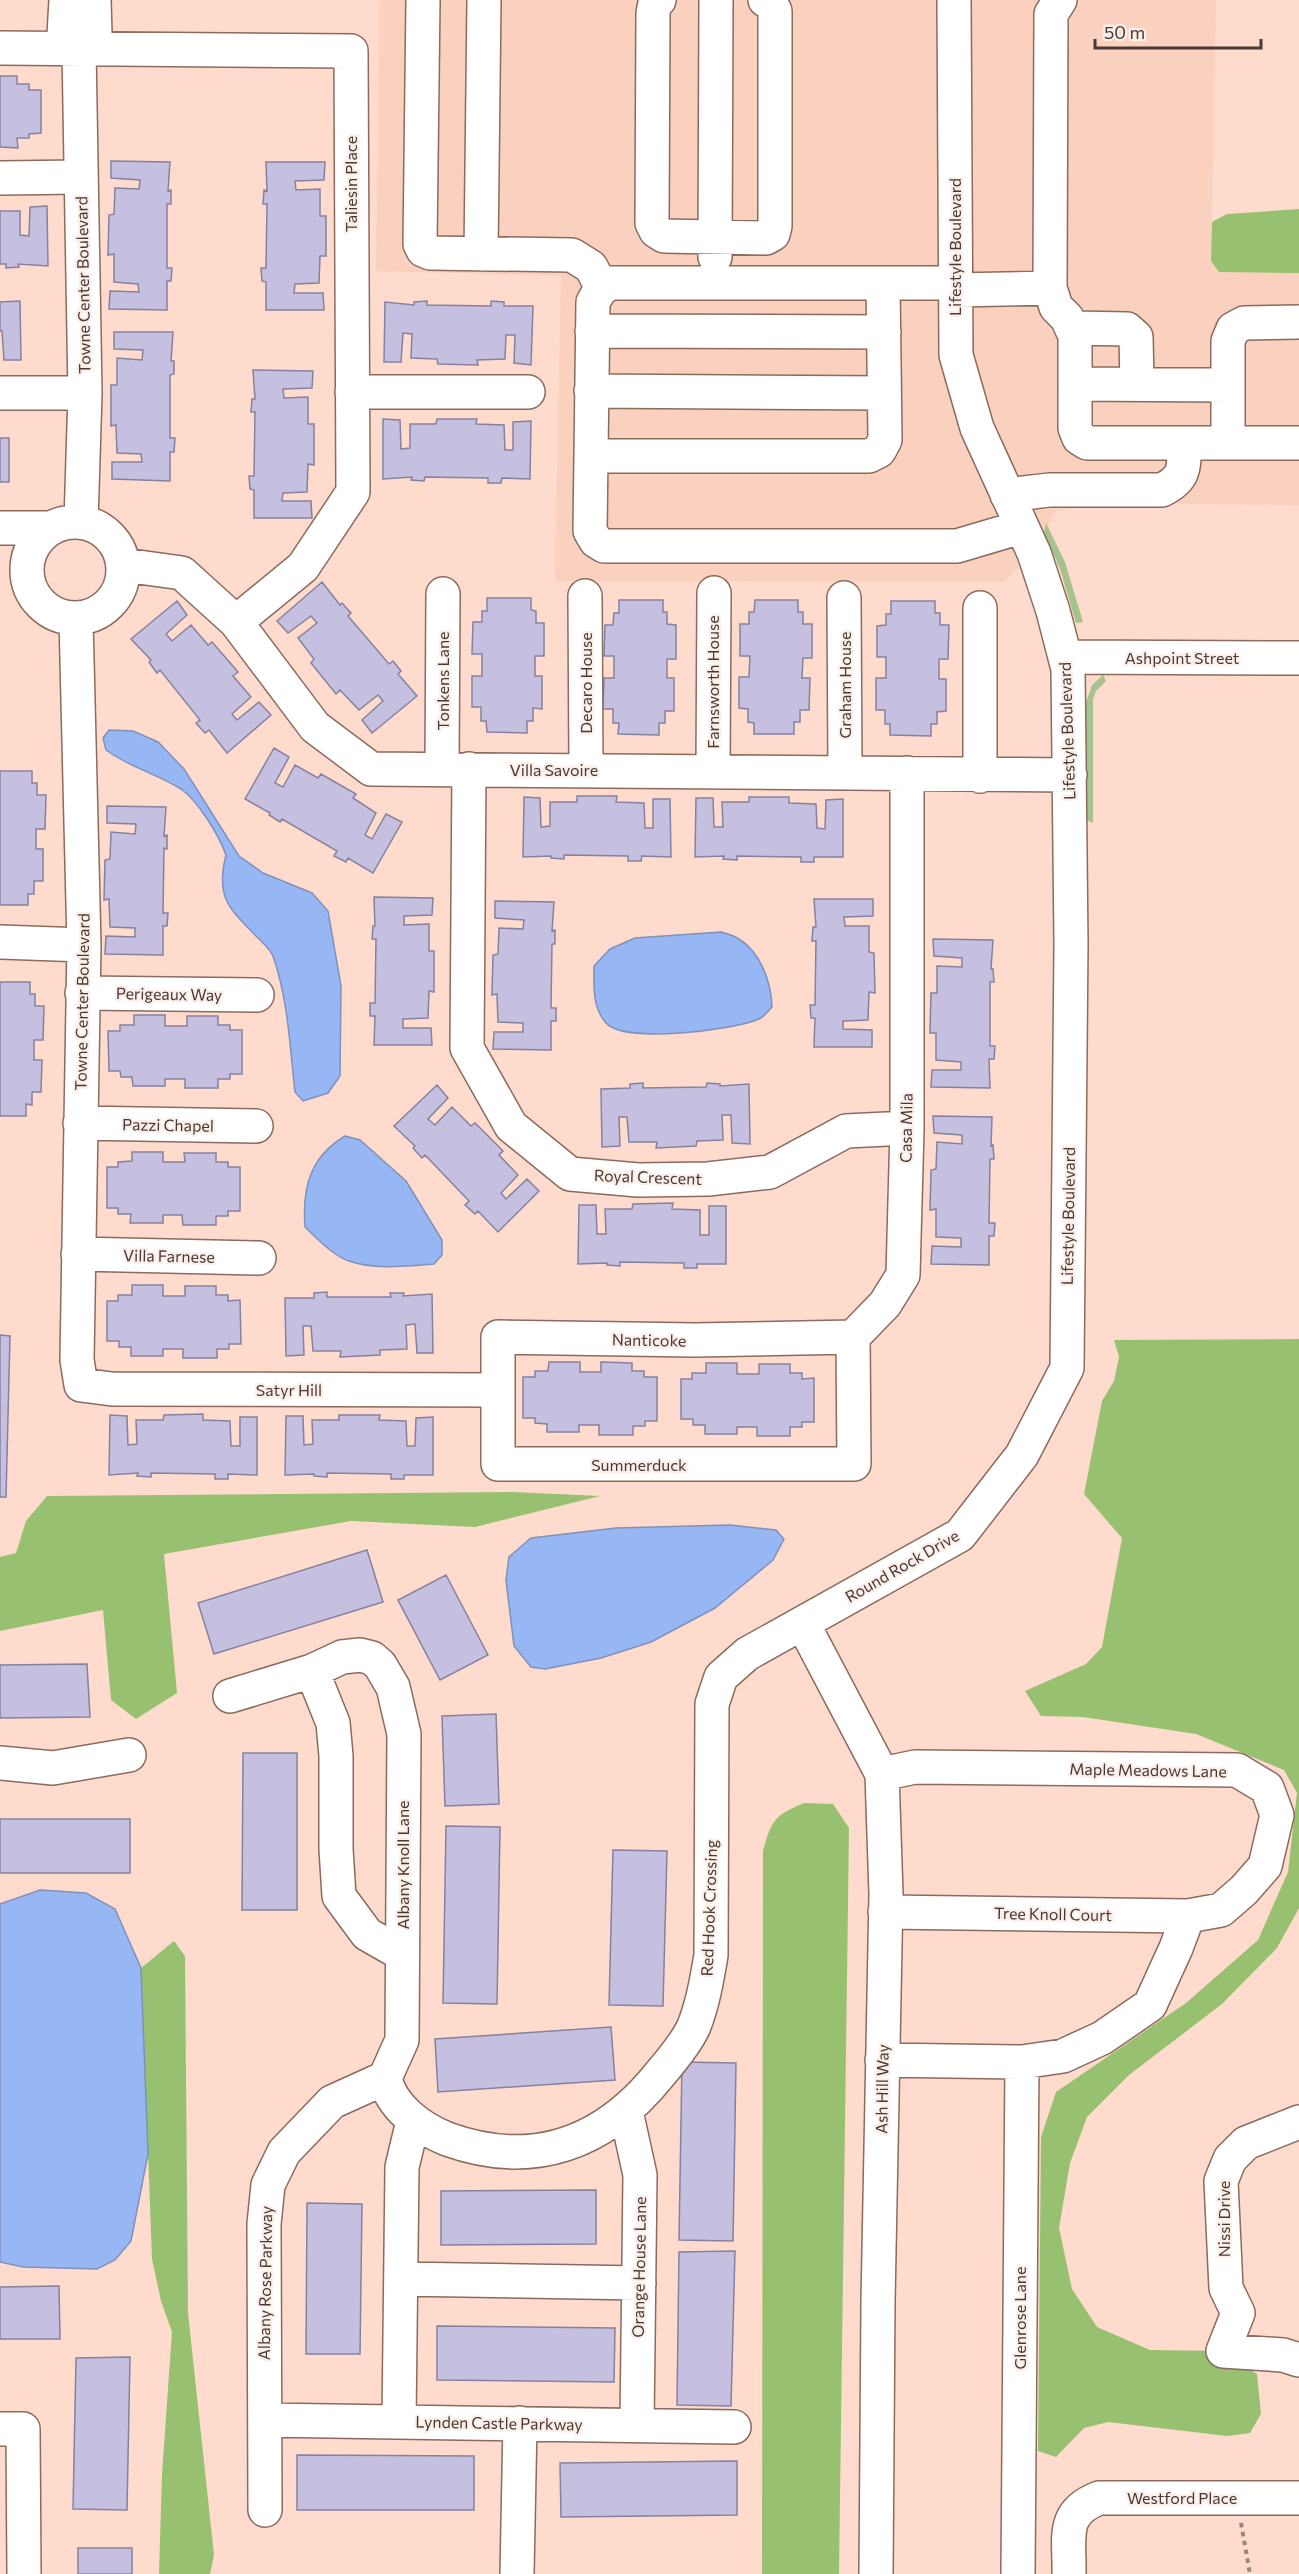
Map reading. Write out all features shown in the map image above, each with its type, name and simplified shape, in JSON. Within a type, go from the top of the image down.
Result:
[{"type":"street","points":[[66,0],[64,35],[79,49],[94,34],[94,0]]},
{"type":"street","points":[[423,0],[420,244],[423,250],[430,253],[572,255],[591,267],[602,288]]},
{"type":"street","points":[[481,254],[484,0]]},
{"type":"street","points":[[659,0],[655,3],[653,12],[652,223],[656,231],[664,236],[766,238],[772,234],[775,226],[775,11],[770,2],[765,0]]},
{"type":"street","points":[[713,283],[716,237],[716,0]]},
{"type":"street","name":"Lifestyle Boulevard","points":[[954,0],[956,355],[977,428],[1034,553],[1053,611],[1068,669],[1071,944],[1067,1368],[1048,1404]]},
{"type":"street","points":[[1060,0],[1052,14],[1050,288],[1056,307],[1073,328],[1075,428],[1078,438],[1087,443],[1299,443]]},
{"type":"street","name":"Taliesin Place","points":[[0,48],[351,51],[353,492],[303,567],[236,622]]},
{"type":"street","name":"Towne Center Boulevard","points":[[79,49],[85,393],[81,522]]},
{"type":"street","points":[[0,178],[81,177]]},
{"type":"street","points":[[1022,527],[957,546],[604,546],[596,541],[590,531],[593,302],[602,288],[610,283],[883,283],[1050,288]]},
{"type":"street","points":[[591,456],[869,456],[879,451],[885,440],[883,283]]},
{"type":"street","points":[[1228,443],[1228,342],[1233,329],[1244,323],[1299,322]]},
{"type":"street","points":[[1073,328],[1132,331],[1136,337],[1137,384]]},
{"type":"street","points":[[592,331],[884,332]]},
{"type":"street","points":[[1075,384],[1227,385]]},
{"type":"street","points":[[591,391],[884,393]]},
{"type":"street","points":[[352,392],[528,392]]},
{"type":"street","points":[[0,393],[85,393]]},
{"type":"street","points":[[1007,495],[1049,490],[1162,490],[1175,484],[1184,471],[1184,443]]},
{"type":"street","points":[[0,528],[50,528],[65,522],[81,522],[102,529],[117,544],[124,565],[119,591],[101,611],[76,619],[58,615],[43,606],[32,591],[27,574],[29,556],[37,541],[50,528]]},
{"type":"street","name":"Villa Savoire","points":[[124,565],[182,573],[236,622],[315,727],[371,769],[1070,775]]},
{"type":"street","name":"Farnsworth House","points":[[713,771],[714,593]]},
{"type":"street","name":"Tonkens Lane","points":[[443,594],[456,769]]},
{"type":"street","name":"Decaro House","points":[[585,596],[586,770]]},
{"type":"street","name":"Graham House","points":[[844,598],[845,772]]},
{"type":"street","points":[[980,608],[980,776]]},
{"type":"street","name":"Towne Center Boulevard","points":[[76,619],[84,945],[77,1360],[81,1385]]},
{"type":"street","name":"Ashpoint Street","points":[[1065,657],[1299,658]]},
{"type":"street","name":"Royal Crescent","points":[[456,769],[467,1048],[511,1126],[570,1174],[638,1180],[708,1179],[770,1172],[846,1131],[907,1128]]},
{"type":"street","name":"Casa Mila","points":[[853,1337],[885,1304],[903,1275],[907,1128],[907,773]]},
{"type":"street","points":[[0,942],[84,945]]},
{"type":"street","name":"Perigeaux Way","points":[[82,993],[257,995]]},
{"type":"street","name":"Pazzi Chapel","points":[[80,1123],[256,1126]]},
{"type":"street","name":"Villa Farnese","points":[[78,1254],[259,1258]]},
{"type":"street","name":"Nanticoke","points":[[497,1390],[498,1337],[695,1340],[853,1337]]},
{"type":"street","name":"Summerduck","points":[[497,1390],[498,1464],[854,1464],[853,1337]]},
{"type":"street","name":"Satyr Hill","points":[[81,1385],[123,1389],[497,1390]]},
{"type":"street","name":"Round Rock Drive","points":[[803,1623],[960,1536],[1022,1455],[1048,1404]]},
{"type":"street","name":"Ash Hill Way","points":[[803,1623],[882,1774],[885,1912],[876,2574]]},
{"type":"street","name":"Red Hook Crossing","points":[[385,2078],[388,2092],[413,2121],[434,2134],[472,2148],[509,2153],[543,2151],[583,2139],[626,2110],[643,2095],[693,2028],[705,1991],[711,1955],[712,1704],[721,1677],[747,1654],[803,1623]]},
{"type":"street","name":"Albany Knoll Lane","points":[[312,1671],[342,1657],[360,1655],[372,1658],[380,1665],[393,1687],[404,1734],[402,2040],[385,2078]]},
{"type":"street","points":[[230,1696],[312,1671],[333,1723],[336,1756],[336,1849],[339,1896],[367,1934],[402,1954]]},
{"type":"street","points":[[0,1763],[53,1768],[129,1755]]},
{"type":"street","name":"Maple Meadows Lane","points":[[882,1774],[915,1767],[1237,1770],[1267,1788],[1277,1815],[1265,1866],[1244,1890],[1221,1910]]},
{"type":"street","name":"Tree Knoll Court","points":[[885,1912],[1188,1916],[1221,1910]]},
{"type":"street","points":[[882,2060],[1022,2062],[1063,2056],[1102,2038],[1150,2005],[1188,1916]]},
{"type":"street","name":"Glenrose Lane","points":[[1018,2574],[1022,2062]]},
{"type":"street","name":"Albany Rose Parkway","points":[[265,2510],[264,2224],[268,2185],[284,2152],[332,2103],[385,2078]]},
{"type":"street","name":"Orange House Lane","points":[[626,2110],[640,2175],[637,2425]]},
{"type":"street","points":[[399,2421],[402,2167],[413,2121]]},
{"type":"street","name":"Nissi Drive","points":[[1299,2122],[1246,2143],[1230,2159],[1221,2181],[1226,2288],[1238,2313],[1223,2351],[1283,2355],[1299,2360]]},
{"type":"street","points":[[401,2279],[639,2283]]},
{"type":"street","name":"Lynden Castle Parkway","points":[[265,2420],[734,2427]]},
{"type":"street","points":[[517,2574],[520,2423]]},
{"type":"street","points":[[11,2429],[24,2574]]},
{"type":"street","name":"Westford Place","points":[[1069,2574],[1072,2517],[1083,2504],[1099,2498],[1299,2498]]},
{"type":"path","points":[[1237,2499],[1250,2574]]},
{"type":"shaded area","points":[[380,0],[1216,0],[1211,261],[1219,272],[1299,273],[1299,505],[1101,503],[1056,511],[1030,555],[1004,582],[555,581],[561,276],[376,271]]},
{"type":"green space","points":[[1299,209],[1299,273],[1219,272],[1211,261],[1212,222],[1227,214]]},
{"type":"green space","points":[[1046,523],[1065,562],[1083,622],[1076,623],[1060,569],[1044,533]]},
{"type":"green space","points":[[1103,675],[1106,681],[1096,691],[1093,699],[1093,823],[1086,820],[1086,702],[1092,685]]},
{"type":"green space","points":[[1299,1339],[1299,1908],[1277,1948],[1222,2004],[1129,2075],[1087,2117],[1070,2163],[1059,2228],[1072,2289],[1097,2327],[1150,2350],[1223,2351],[1257,2374],[1261,2414],[1250,2433],[1227,2436],[1108,2422],[1084,2428],[1056,2457],[1038,2451],[1041,2137],[1056,2092],[1186,2003],[1258,1940],[1288,1872],[1297,1793],[1284,1770],[1196,1734],[1083,1717],[1041,1716],[1025,1691],[1086,1664],[1102,1647],[1122,1538],[1084,1494],[1102,1401],[1114,1381],[1119,1357],[1114,1340]]},
{"type":"green space","points":[[513,1492],[600,1496],[475,1527],[351,1521],[164,1554],[177,1693],[136,1719],[111,1700],[103,1610],[0,1631],[0,1557],[16,1553],[26,1521],[47,1496]]},
{"type":"green space","points":[[804,1803],[833,1804],[849,1828],[839,2574],[762,2574],[763,1851],[772,1825],[780,1815]]},
{"type":"green space","points":[[174,1941],[185,1956],[188,2313],[214,2555],[210,2574],[159,2574],[162,2474],[172,2332],[161,2301],[152,2259],[141,1968]]},
{"type":"water","points":[[109,730],[133,731],[158,742],[184,769],[239,856],[263,873],[312,893],[328,911],[341,986],[340,1076],[328,1093],[303,1101],[295,1092],[290,1041],[278,972],[270,951],[227,902],[222,882],[226,855],[213,828],[188,794],[106,750],[103,738]]},
{"type":"water","points":[[721,932],[735,936],[747,945],[759,960],[770,988],[772,1007],[763,1017],[746,1023],[704,1031],[656,1034],[634,1033],[617,1029],[601,1017],[594,989],[594,966],[610,949],[635,938]]},
{"type":"water","points":[[345,1136],[360,1140],[406,1181],[442,1240],[442,1255],[434,1264],[369,1266],[359,1264],[331,1251],[305,1227],[305,1199],[311,1175],[324,1154]]},
{"type":"water","points":[[730,1525],[776,1530],[784,1539],[773,1560],[715,1608],[651,1642],[601,1658],[545,1669],[531,1667],[514,1646],[506,1580],[509,1557],[531,1538],[616,1528]]},
{"type":"water","points":[[40,1890],[86,1893],[115,1909],[141,1968],[148,2154],[131,2241],[115,2260],[97,2269],[23,2267],[0,2262],[0,1904]]},
{"type":"building","points":[[0,76],[17,76],[17,84],[29,84],[29,90],[41,90],[41,133],[29,134],[29,138],[17,138],[18,148],[0,147]]},
{"type":"building","points":[[111,161],[170,162],[168,191],[171,190],[171,204],[167,204],[167,268],[172,268],[171,281],[167,281],[167,310],[109,309],[110,291],[139,292],[138,284],[114,282],[114,254],[108,255],[109,215],[114,214],[115,188],[139,189],[140,180],[111,178]]},
{"type":"building","points":[[266,162],[325,162],[324,180],[295,181],[296,190],[320,189],[320,216],[326,216],[326,256],[320,256],[319,283],[295,284],[294,293],[323,293],[324,310],[266,310],[266,282],[262,281],[261,268],[266,268],[267,204],[263,204],[264,190],[267,191]]},
{"type":"building","points":[[47,206],[48,266],[18,264],[19,267],[6,268],[6,264],[0,264],[0,211],[20,211],[20,235],[29,236],[30,207]]},
{"type":"building","points":[[20,301],[21,360],[4,360],[2,331],[0,331],[0,302]]},
{"type":"building","points":[[427,301],[427,305],[491,306],[491,301],[504,302],[504,306],[533,306],[531,365],[514,363],[515,335],[506,335],[505,359],[477,360],[478,365],[438,364],[437,359],[411,358],[412,334],[403,333],[401,362],[384,362],[385,302],[414,305],[414,302]]},
{"type":"building","points":[[114,332],[173,332],[171,361],[174,361],[174,374],[170,375],[170,438],[175,438],[174,452],[170,452],[170,481],[112,479],[112,462],[142,462],[141,454],[117,453],[116,425],[111,426],[111,385],[117,385],[117,358],[142,360],[143,350],[114,349]]},
{"type":"building","points":[[253,370],[313,371],[312,388],[283,389],[284,398],[308,397],[308,424],[314,424],[314,465],[308,464],[307,492],[283,493],[282,501],[311,501],[312,518],[254,518],[254,490],[250,489],[249,476],[254,476],[255,412],[251,412],[252,399],[255,399]]},
{"type":"building","points":[[383,419],[400,420],[401,449],[410,448],[410,424],[436,424],[437,419],[477,419],[476,424],[504,425],[505,450],[513,450],[513,422],[531,421],[530,479],[502,478],[501,483],[488,483],[488,478],[425,477],[424,481],[411,480],[412,477],[383,479]]},
{"type":"building","points":[[0,438],[9,438],[9,482],[0,482]]},
{"type":"building","points":[[322,582],[340,605],[342,603],[351,613],[348,616],[389,664],[393,661],[401,671],[398,674],[417,696],[372,733],[362,720],[383,701],[378,695],[359,710],[340,690],[336,694],[311,663],[314,659],[298,638],[317,623],[311,616],[288,633],[277,621]]},
{"type":"building","points":[[487,598],[531,598],[531,610],[536,611],[536,623],[544,623],[544,656],[535,656],[535,676],[542,676],[542,709],[533,708],[533,721],[527,721],[527,733],[487,732],[486,721],[481,721],[481,707],[472,707],[472,676],[482,676],[482,654],[472,654],[473,622],[482,622],[482,611],[487,611]]},
{"type":"building","points":[[619,600],[663,600],[663,612],[667,612],[667,624],[676,625],[676,659],[667,659],[667,678],[674,678],[674,711],[665,711],[665,723],[659,723],[659,735],[618,734],[619,723],[613,723],[613,709],[603,709],[604,678],[614,678],[614,656],[604,656],[605,625],[613,625],[614,613],[619,613]]},
{"type":"building","points":[[755,600],[798,600],[798,612],[803,612],[803,624],[812,624],[812,658],[803,658],[802,678],[810,678],[809,710],[800,710],[800,722],[794,722],[794,734],[754,734],[754,723],[748,722],[748,709],[739,708],[739,677],[749,677],[750,656],[740,656],[740,624],[749,624],[749,612],[754,612]]},
{"type":"building","points":[[177,601],[187,615],[166,634],[172,641],[191,625],[208,645],[212,642],[238,672],[233,676],[251,697],[232,714],[237,720],[259,702],[271,715],[227,753],[209,730],[205,733],[196,723],[200,720],[160,670],[157,673],[149,662],[151,660],[131,639]]},
{"type":"building","points":[[891,601],[935,601],[935,613],[940,613],[940,625],[949,625],[948,659],[939,659],[939,679],[946,679],[946,711],[937,712],[937,724],[931,724],[931,736],[890,735],[890,724],[885,724],[885,710],[876,710],[876,678],[886,678],[886,657],[877,657],[877,626],[886,625],[886,614],[891,614]]},
{"type":"building","points":[[274,748],[289,757],[275,783],[283,787],[295,765],[318,778],[321,774],[356,794],[353,798],[376,813],[365,835],[372,839],[386,814],[402,822],[373,873],[348,858],[346,862],[334,856],[337,851],[282,819],[280,822],[269,815],[270,813],[245,799]]},
{"type":"building","points":[[0,771],[32,771],[32,783],[37,783],[37,795],[46,795],[45,829],[36,829],[36,849],[43,849],[43,881],[34,881],[34,894],[28,894],[28,905],[0,905]]},
{"type":"building","points":[[577,796],[617,796],[616,802],[644,803],[645,828],[653,828],[653,799],[670,799],[671,857],[642,856],[641,861],[628,861],[628,856],[564,855],[564,859],[551,858],[551,856],[523,857],[524,797],[540,798],[541,827],[550,826],[550,802],[577,802]]},
{"type":"building","points":[[749,797],[789,797],[789,803],[816,804],[817,828],[825,829],[826,800],[843,799],[843,857],[814,857],[814,862],[801,862],[801,857],[737,856],[737,860],[723,859],[724,856],[695,857],[696,798],[713,798],[714,827],[723,827],[722,802],[749,802]]},
{"type":"building","points":[[107,806],[166,807],[164,836],[167,835],[167,849],[164,848],[163,913],[168,913],[167,926],[163,926],[163,955],[105,954],[106,936],[135,937],[135,928],[110,927],[109,899],[104,900],[105,860],[110,859],[111,832],[135,834],[136,824],[107,823]]},
{"type":"building","points":[[374,897],[433,898],[432,915],[404,916],[404,925],[429,924],[429,951],[434,951],[434,992],[429,991],[428,1018],[403,1019],[403,1028],[431,1028],[432,1045],[374,1045],[375,1016],[370,1016],[370,1003],[375,1003],[376,939],[372,939],[373,926],[375,926]]},
{"type":"building","points":[[814,899],[873,899],[873,916],[844,917],[845,926],[869,926],[869,952],[874,953],[875,993],[869,992],[868,1020],[843,1021],[843,1029],[872,1030],[872,1047],[814,1047],[815,1018],[811,1018],[810,1005],[815,1005],[816,941],[812,941],[813,927],[816,927]]},
{"type":"building","points":[[495,901],[554,902],[552,931],[555,930],[555,944],[552,944],[551,1008],[556,1008],[556,1021],[551,1021],[551,1050],[493,1049],[494,1032],[523,1032],[523,1023],[498,1022],[497,994],[492,995],[493,955],[498,954],[499,928],[523,929],[524,920],[495,918]]},
{"type":"building","points":[[933,939],[993,940],[991,969],[993,969],[994,982],[990,982],[990,1046],[995,1046],[994,1059],[989,1059],[990,1088],[931,1087],[932,1070],[961,1070],[961,1062],[936,1060],[936,1033],[930,1033],[931,993],[937,993],[937,966],[962,967],[962,958],[934,956]]},
{"type":"building","points":[[0,982],[30,982],[30,994],[35,994],[35,1006],[44,1006],[43,1040],[34,1040],[34,1060],[42,1060],[41,1092],[32,1092],[32,1105],[26,1104],[26,1116],[0,1116]]},
{"type":"building","points":[[134,1015],[165,1015],[165,1026],[187,1026],[187,1016],[218,1016],[218,1025],[230,1025],[230,1030],[242,1030],[242,1074],[230,1074],[230,1079],[218,1079],[218,1088],[185,1088],[185,1079],[165,1079],[165,1086],[133,1086],[132,1077],[121,1077],[120,1071],[109,1071],[108,1031],[120,1031],[120,1025],[134,1025]]},
{"type":"building","points":[[643,1083],[643,1088],[706,1087],[707,1083],[720,1084],[720,1086],[749,1084],[750,1144],[732,1143],[731,1115],[722,1115],[723,1140],[697,1141],[696,1146],[656,1148],[657,1142],[629,1142],[627,1117],[619,1117],[620,1146],[602,1147],[601,1089],[630,1088],[630,1084]]},
{"type":"building","points":[[437,1085],[448,1098],[428,1119],[435,1125],[452,1107],[471,1126],[475,1123],[503,1151],[499,1155],[518,1175],[501,1193],[506,1199],[527,1179],[539,1191],[498,1232],[478,1211],[475,1214],[465,1205],[469,1201],[425,1155],[422,1158],[413,1148],[415,1146],[394,1126]]},
{"type":"building","points":[[933,1116],[992,1117],[991,1146],[993,1145],[994,1159],[990,1159],[989,1223],[995,1223],[994,1236],[989,1236],[989,1265],[931,1264],[932,1246],[961,1247],[961,1238],[936,1237],[936,1209],[930,1210],[931,1170],[936,1169],[937,1142],[962,1144],[962,1135],[934,1133]]},
{"type":"building","points":[[132,1152],[163,1152],[163,1162],[185,1162],[184,1153],[216,1153],[216,1162],[228,1162],[228,1167],[240,1167],[240,1211],[228,1211],[228,1216],[216,1216],[216,1225],[183,1225],[182,1215],[163,1215],[163,1223],[130,1223],[131,1214],[118,1214],[118,1208],[107,1208],[107,1167],[118,1167],[118,1162],[132,1161]]},
{"type":"building","points":[[673,1203],[672,1209],[700,1210],[700,1235],[709,1235],[709,1206],[726,1206],[726,1264],[697,1264],[697,1268],[684,1268],[684,1263],[620,1262],[620,1266],[607,1265],[607,1263],[578,1264],[579,1205],[596,1205],[597,1234],[606,1234],[605,1209],[632,1209],[633,1204]]},
{"type":"building","points":[[132,1285],[163,1285],[163,1296],[185,1296],[185,1286],[216,1286],[216,1295],[228,1295],[228,1301],[240,1300],[241,1344],[229,1344],[229,1349],[217,1349],[217,1358],[183,1358],[183,1349],[163,1349],[163,1356],[131,1356],[131,1347],[119,1347],[119,1341],[107,1341],[107,1301],[118,1301],[118,1295],[132,1295]]},
{"type":"building","points":[[327,1292],[327,1297],[391,1297],[390,1293],[404,1293],[403,1296],[432,1294],[433,1353],[417,1353],[415,1324],[406,1325],[407,1349],[380,1350],[380,1355],[340,1357],[341,1351],[313,1351],[311,1326],[303,1326],[304,1355],[286,1356],[285,1298],[314,1298],[314,1293]]},
{"type":"building","points":[[0,1335],[10,1336],[6,1497],[0,1497]]},
{"type":"building","points":[[549,1362],[580,1362],[580,1372],[601,1372],[601,1362],[632,1363],[632,1371],[644,1371],[644,1377],[657,1377],[657,1421],[645,1421],[645,1426],[633,1426],[633,1435],[599,1435],[599,1425],[579,1425],[579,1432],[547,1432],[547,1424],[535,1423],[535,1418],[523,1418],[523,1377],[535,1377],[535,1371],[548,1371]]},
{"type":"building","points":[[706,1363],[737,1363],[737,1374],[759,1374],[759,1364],[790,1364],[790,1373],[802,1373],[802,1379],[814,1378],[814,1422],[802,1422],[802,1427],[790,1427],[790,1436],[757,1436],[757,1427],[737,1427],[737,1434],[705,1434],[705,1425],[693,1425],[693,1419],[681,1419],[681,1379],[692,1379],[692,1373],[706,1373]]},
{"type":"building","points":[[203,1414],[203,1420],[230,1421],[231,1446],[240,1446],[240,1417],[257,1417],[257,1475],[228,1474],[228,1479],[215,1479],[215,1474],[151,1473],[151,1477],[137,1476],[138,1473],[109,1475],[110,1415],[127,1416],[128,1445],[137,1444],[136,1420],[163,1420],[164,1415]]},
{"type":"building","points":[[339,1415],[380,1415],[379,1420],[406,1421],[407,1446],[415,1446],[416,1418],[433,1417],[433,1475],[404,1475],[404,1479],[391,1479],[391,1474],[327,1473],[327,1477],[314,1476],[314,1474],[285,1475],[286,1416],[303,1416],[304,1445],[313,1444],[312,1420],[339,1420]]},
{"type":"building","points":[[367,1550],[383,1602],[214,1654],[198,1603]]},
{"type":"building","points":[[446,1575],[488,1655],[440,1680],[398,1600]]},
{"type":"building","points":[[87,1664],[90,1717],[0,1718],[0,1665]]},
{"type":"building","points":[[496,1714],[499,1804],[445,1806],[442,1716]]},
{"type":"building","points":[[243,1753],[297,1753],[297,1910],[242,1910]]},
{"type":"building","points":[[0,1819],[130,1819],[130,1873],[0,1873]]},
{"type":"building","points":[[446,1826],[500,1827],[497,2004],[443,2003]]},
{"type":"building","points":[[613,1850],[667,1851],[663,2006],[609,2005]]},
{"type":"building","points":[[611,2027],[615,2080],[438,2092],[435,2039]]},
{"type":"building","points":[[682,2062],[736,2063],[733,2241],[679,2240]]},
{"type":"building","points":[[596,2190],[596,2244],[441,2245],[441,2191]]},
{"type":"building","points":[[307,2203],[362,2204],[360,2354],[306,2354]]},
{"type":"building","points":[[735,2251],[731,2406],[677,2405],[679,2252]]},
{"type":"building","points":[[59,2286],[60,2339],[0,2339],[0,2287]]},
{"type":"building","points":[[437,2326],[615,2328],[614,2382],[437,2380]]},
{"type":"building","points":[[130,2357],[127,2510],[73,2509],[76,2358]]},
{"type":"building","points":[[297,2455],[474,2456],[474,2510],[297,2510]]},
{"type":"building","points":[[737,2461],[737,2515],[561,2517],[560,2463]]},
{"type":"building","points":[[78,2548],[132,2548],[132,2574],[78,2574]]}]
